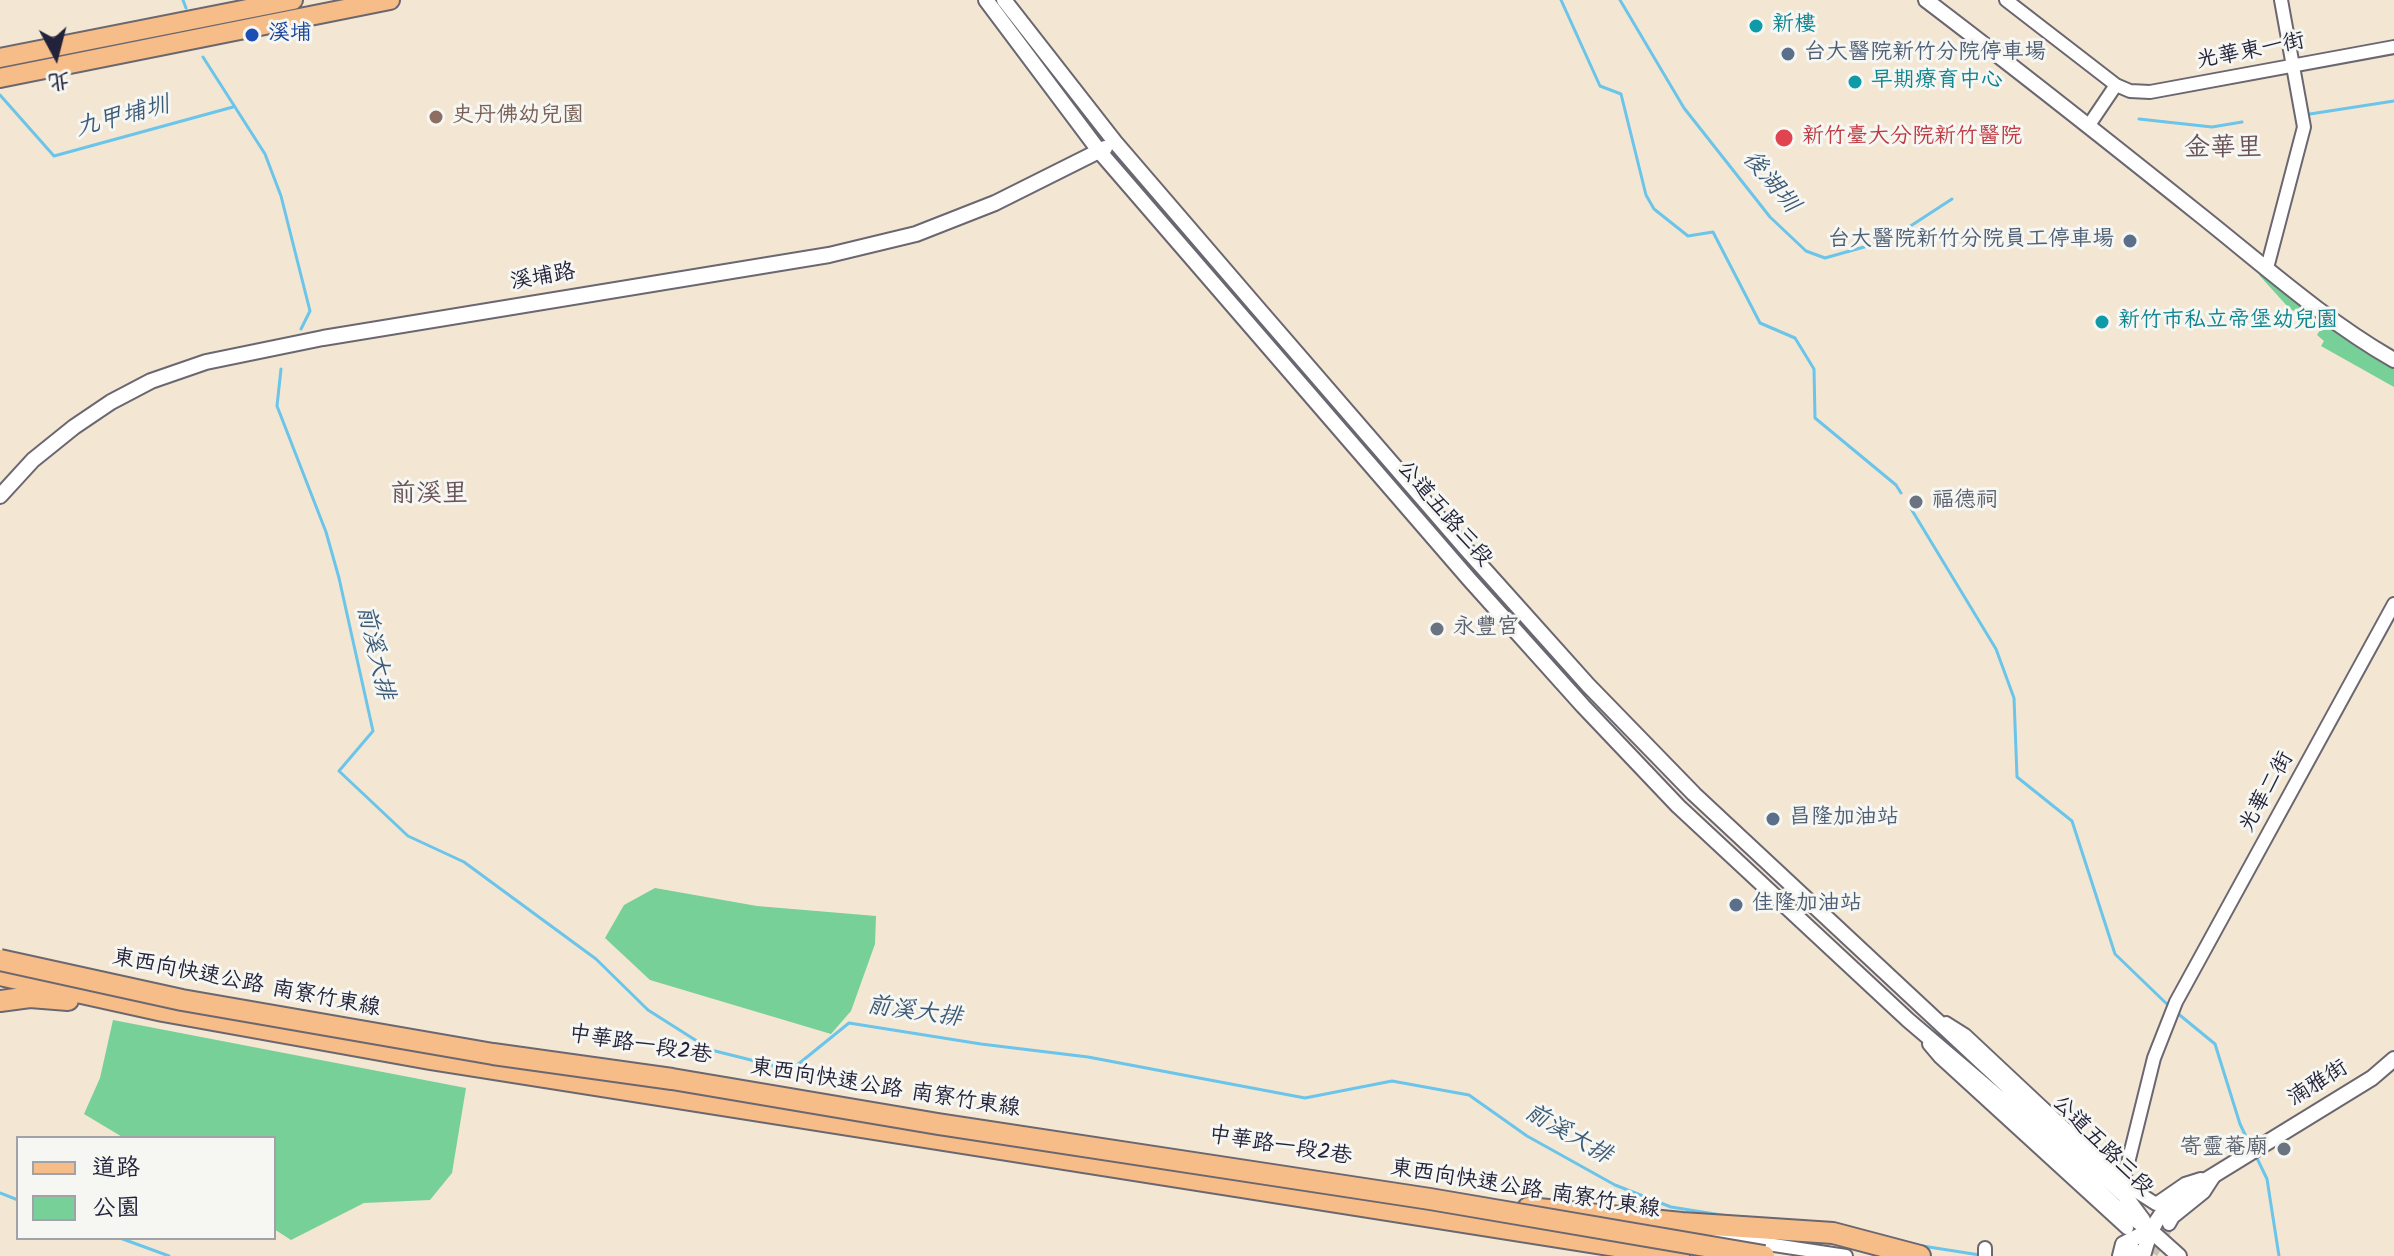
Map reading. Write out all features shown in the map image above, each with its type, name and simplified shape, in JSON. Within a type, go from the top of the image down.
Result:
[{"type":"highway","name":"東西向快速公路 南寮竹東線","points":[[0,960],[182,1000],[493,1054],[672,1079],[938,1124],[1430,1199],[1764,1256]]},
{"type":"highway","name":"東西向快速公路 南寮竹東線","points":[[0,975],[163,1011],[445,1062],[1678,1250]]},
{"type":"highway","points":[[0,1001],[30,997],[163,1011]]},
{"type":"highway","points":[[1521,1213],[1602,1214],[1682,1223],[1833,1233],[1920,1256]]},
{"type":"main road","points":[[0,58],[293,0]]},
{"type":"main road","points":[[0,78],[390,0]]},
{"type":"street","name":"公道五路三段","points":[[986,0],[1100,152],[1469,579],[1583,706],[1678,806],[1908,1020],[2016,1112],[2115,1206],[2150,1230]]},
{"type":"street","name":"公道五路三段","points":[[1004,0],[1115,142],[1467,550],[1568,662],[1694,794],[2126,1197],[2150,1230]]},
{"type":"street","points":[[1926,0],[2089,125],[2267,268],[2364,342],[2394,360]]},
{"type":"street","points":[[2006,0],[2116,85],[2089,125]]},
{"type":"street","points":[[2267,268],[2304,127],[2281,0]]},
{"type":"street","name":"光華東一街","points":[[2116,85],[2130,91],[2150,92],[2394,47]]},
{"type":"street","name":"溪埔路","points":[[0,496],[33,460],[111,402],[151,381],[206,362],[323,338],[829,255],[916,234],[995,203],[1115,142]]},
{"type":"street","name":"光華二街","points":[[2123,1183],[2154,1058],[2176,1002],[2394,604]]},
{"type":"street","points":[[1769,889],[1782,876]]},
{"type":"street","name":"中華路一段2巷","points":[[0,952],[188,992],[473,1041],[1465,1199],[1678,1250],[1708,1235],[1846,1256]]},
{"type":"street","name":"公道五路三段","points":[[1925,1009],[1965,1035],[2123,1183],[2156,1204],[2185,1184],[2215,1175]]},
{"type":"street","name":"公道五路三段","points":[[1908,1020],[1940,1057],[2127,1228]]},
{"type":"street","name":"湳雅街","points":[[2215,1175],[2372,1078],[2394,1059]]},
{"type":"street","points":[[2137,1253],[2162,1210],[2215,1175]]},
{"type":"street","points":[[2169,1224],[2173,1217],[2204,1192],[2215,1175]]},
{"type":"street","name":"中華路一段2巷","points":[[1465,1199],[1483,1212],[1521,1213]]},
{"type":"street","points":[[2137,1253],[2150,1230]]},
{"type":"street","points":[[2150,1230],[2179,1256]]},
{"type":"green space","points":[[2264,270],[2394,365],[2394,387],[2321,346],[2324,341],[2317,335],[2320,330],[2288,307],[2259,275]]},
{"type":"green space","points":[[655,888],[757,906],[876,916],[875,944],[851,1011],[831,1034],[650,980],[605,938],[624,905]]},
{"type":"green space","points":[[113,1020],[466,1088],[452,1173],[430,1200],[364,1203],[291,1240],[276,1230],[276,1136],[121,1136],[84,1114],[100,1078]]},
{"type":"waterway","name":"前溪大排","points":[[183,0],[186,8]]},
{"type":"waterway","points":[[1561,0],[1600,86],[1621,94],[1646,195],[1654,209],[1688,236],[1713,232],[1760,323],[1795,338],[1814,369],[1815,418],[1896,485],[1901,493]]},
{"type":"waterway","name":"後湖圳","points":[[1620,0],[1684,108],[1770,217],[1806,251],[1825,258],[1889,240],[1952,199]]},
{"type":"waterway","name":"前溪大排","points":[[203,57],[265,154],[281,196],[310,311],[301,329]]},
{"type":"waterway","name":"九甲埔圳","points":[[0,95],[54,156],[233,107]]},
{"type":"waterway","name":"後湖圳","points":[[2310,114],[2394,101]]},
{"type":"waterway","name":"後湖圳","points":[[2139,119],[2212,127],[2242,122]]},
{"type":"waterway","name":"前溪大排","points":[[281,369],[277,406],[326,532],[373,731],[339,771],[408,836],[464,862],[596,959],[648,1010],[711,1050],[791,1070],[849,1023],[1088,1057],[1305,1098],[1392,1081],[1469,1095],[1527,1136],[1615,1185],[1671,1207],[1734,1217]]},
{"type":"waterway","points":[[1910,507],[1996,649],[2014,698],[2017,777],[2072,821],[2115,954],[2170,1007]]},
{"type":"waterway","points":[[2176,1012],[2215,1044],[2240,1124],[2251,1147]]},
{"type":"waterway","points":[[2255,1154],[2267,1179],[2279,1256]]},
{"type":"waterway","points":[[0,1193],[16,1199]]},
{"type":"waterway","points":[[125,1240],[169,1256]]},
{"type":"waterway","name":"前溪大排","points":[[1916,1245],[1980,1255]]},
{"type":"tunnel","points":[[2152,1253],[2169,1224]]},
{"type":"place","name":"新樓","points":[[1756,26]]},
{"type":"place","name":"溪埔","points":[[252,35]]},
{"type":"place","name":"台大醫院新竹分院停車場","points":[[1788,54]]},
{"type":"place","name":"早期療育中心","points":[[1855,82]]},
{"type":"place","name":"史丹佛幼兒園","points":[[436,117]]},
{"type":"place","name":"新竹臺大分院新竹醫院","points":[[1784,138]]},
{"type":"place","name":"台大醫院新竹分院員工停車場","points":[[2130,241]]},
{"type":"place","name":"新竹市私立帝堡幼兒園","points":[[2102,322]]},
{"type":"place","name":"福德祠","points":[[1916,502]]},
{"type":"place","name":"永豐宮","points":[[1437,629]]},
{"type":"place","name":"昌隆加油站","points":[[1773,819]]},
{"type":"place","name":"佳隆加油站","points":[[1736,905]]},
{"type":"place","name":"寄靈菴廟","points":[[2284,1149]]},
{"type":"district","name":"金華里","points":[[2223,151]]},
{"type":"district","name":"前溪里","points":[[429,497]]}]
